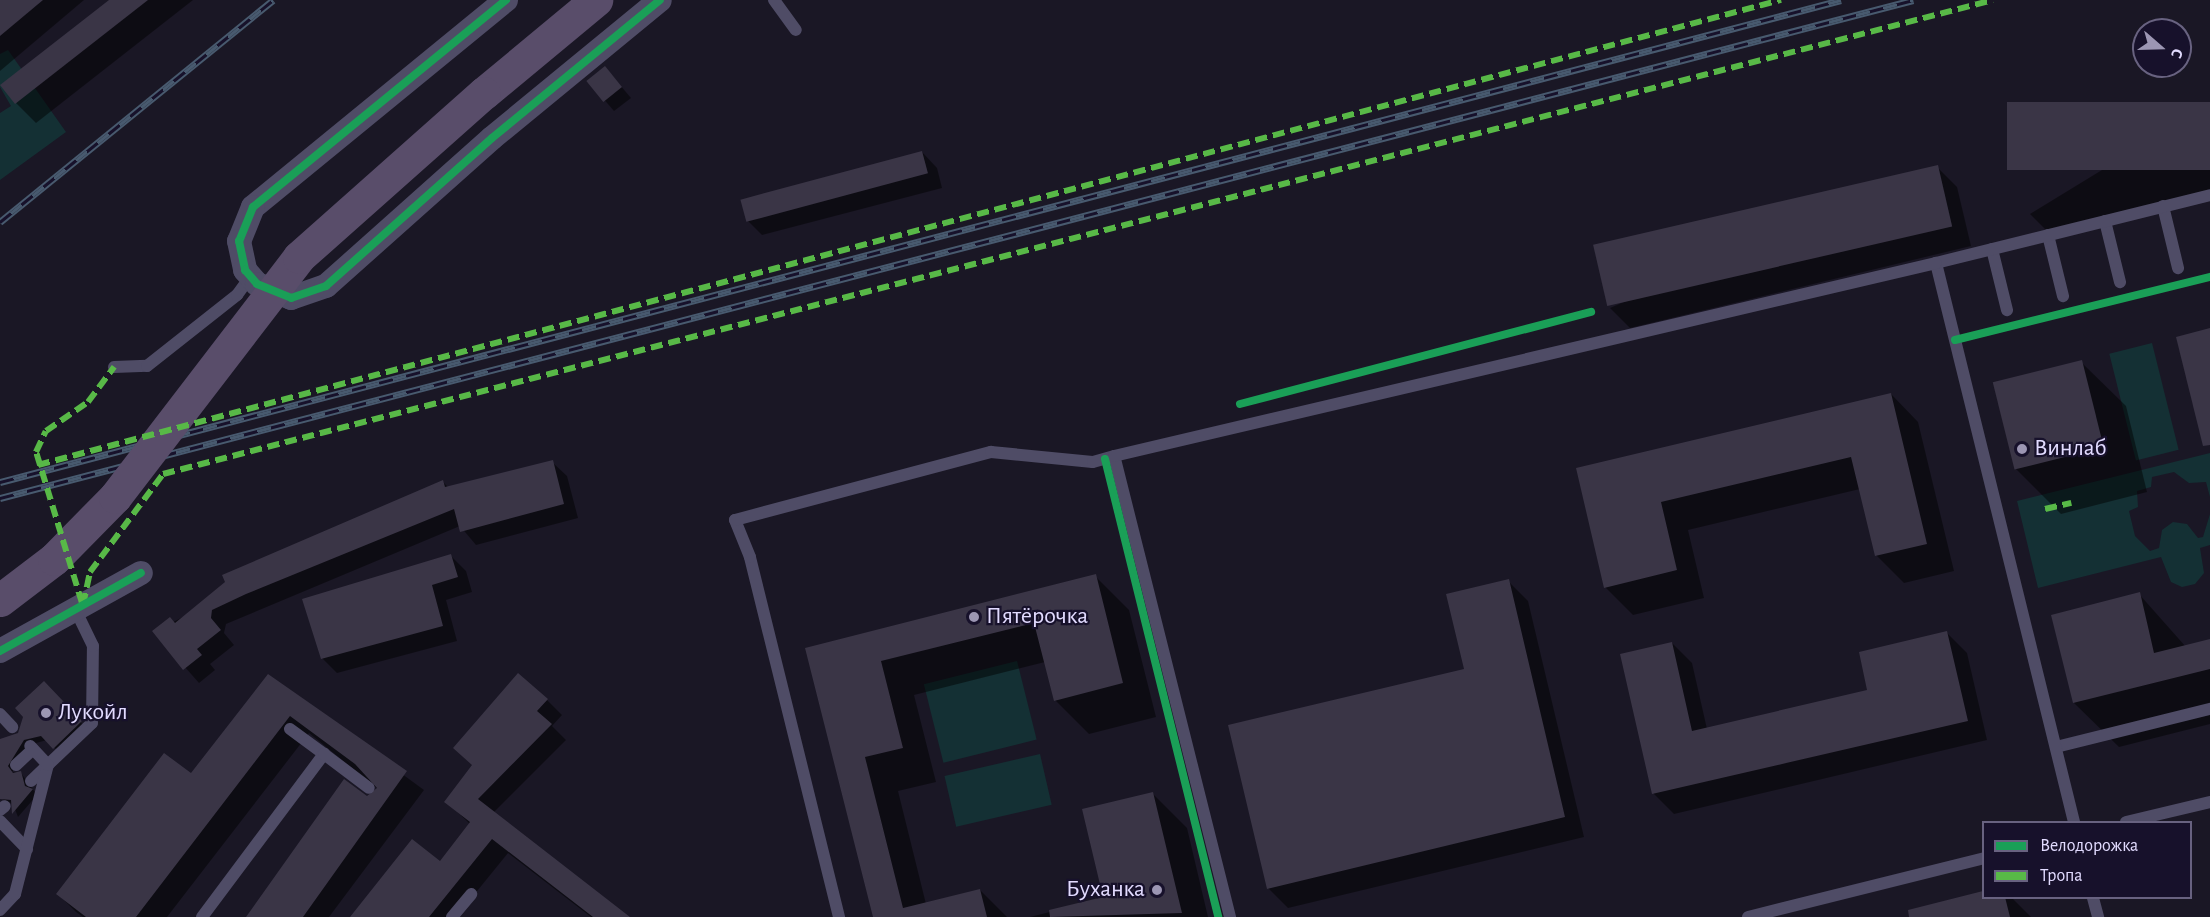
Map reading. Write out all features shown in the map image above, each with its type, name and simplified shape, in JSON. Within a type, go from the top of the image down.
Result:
[{"type":"main road","points":[[0,600],[54,559],[115,496],[299,257],[484,93],[596,0]]},
{"type":"street","points":[[506,0],[253,207],[239,241],[250,276],[272,294],[291,298],[326,286],[492,138],[660,0]]},
{"type":"street","points":[[0,651],[45,631],[75,609],[141,573]]},
{"type":"lane","points":[[774,0],[796,30]]},
{"type":"lane","points":[[839,917],[750,557],[735,520],[991,452],[1093,462],[1936,263],[2210,195]]},
{"type":"lane","points":[[2163,206],[2178,268]]},
{"type":"lane","points":[[2105,221],[2121,282]]},
{"type":"lane","points":[[2048,235],[2063,296]]},
{"type":"lane","points":[[1992,249],[2007,310]]},
{"type":"lane","points":[[1936,263],[2074,821]]},
{"type":"lane","points":[[114,367],[147,366],[237,295],[250,276]]},
{"type":"lane","points":[[1114,456],[1230,917]]},
{"type":"lane","points":[[31,781],[92,723],[93,645],[75,609]]},
{"type":"lane","points":[[2056,747],[2210,709]]},
{"type":"lane","points":[[0,714],[11,726],[0,734]]},
{"type":"lane","points":[[290,729],[369,788]]},
{"type":"lane","points":[[16,765],[32,747],[48,765]]},
{"type":"lane","points":[[202,917],[324,754]]},
{"type":"lane","points":[[0,910],[15,894],[48,765]]},
{"type":"lane","points":[[2130,821],[2210,802]]},
{"type":"lane","points":[[0,820],[27,849]]},
{"type":"lane","points":[[1748,917],[1982,858]]},
{"type":"lane","points":[[452,917],[471,894]]},
{"type":"lane","points":[[2093,899],[2097,917]]},
{"type":"green space","points":[[8,50],[66,132],[0,180],[0,113],[11,106],[0,87],[0,54]]},
{"type":"green space","points":[[2152,343],[2179,450],[2136,460],[2109,354]]},
{"type":"green space","points":[[2210,453],[2210,497],[2206,482],[2189,483],[2174,472],[2152,477],[2151,487],[2137,491],[2138,507],[2129,511],[2135,536],[2150,551],[2159,548],[2162,530],[2173,522],[2187,524],[2198,538],[2203,537],[2210,514],[2210,545],[2200,548],[2204,573],[2195,584],[2182,587],[2171,582],[2161,557],[2038,588],[2017,501]]},
{"type":"green space","points":[[1017,661],[1037,740],[943,763],[924,684]]},
{"type":"green space","points":[[1040,754],[1052,805],[956,827],[945,776]]},
{"type":"building","points":[[0,0],[43,0],[0,36]]},
{"type":"building","points":[[109,0],[148,0],[15,104],[0,85]]},
{"type":"building","points":[[605,66],[622,87],[603,102],[586,81]]},
{"type":"building","points":[[2007,102],[2210,102],[2210,170],[2007,170]]},
{"type":"building","points":[[922,151],[928,173],[746,222],[740,200]]},
{"type":"building","points":[[1938,165],[1952,226],[1607,306],[1593,245]]},
{"type":"building","points":[[2210,328],[2210,445],[2203,446],[2176,337]]},
{"type":"building","points":[[2082,360],[2104,447],[2015,470],[1993,382]]},
{"type":"building","points":[[1891,393],[1927,544],[1875,556],[1851,457],[1661,502],[1677,570],[1604,588],[1576,468]]},
{"type":"building","points":[[553,460],[564,504],[460,532],[454,509],[246,594],[212,610],[211,618],[221,630],[197,649],[202,655],[183,670],[152,631],[170,617],[175,623],[225,582],[222,575],[443,480],[445,487]]},
{"type":"building","points":[[451,554],[458,577],[432,585],[443,626],[321,659],[302,599]]},
{"type":"building","points":[[1096,574],[1123,683],[1054,701],[1034,623],[881,661],[903,748],[865,757],[903,908],[980,889],[987,917],[873,917],[805,648]]},
{"type":"building","points":[[1509,579],[1565,817],[1267,889],[1228,725],[1464,669],[1446,594]]},
{"type":"building","points":[[2140,592],[2154,653],[2210,639],[2210,669],[2073,703],[2051,615]]},
{"type":"building","points":[[1947,631],[1968,721],[1652,794],[1620,654],[1672,642],[1692,731],[1867,690],[1859,652]]},
{"type":"building","points":[[518,673],[548,699],[537,711],[552,724],[478,799],[630,917],[593,917],[492,839],[429,917],[350,917],[412,839],[440,861],[470,822],[444,802],[472,765],[453,748]]},
{"type":"building","points":[[268,674],[407,771],[303,917],[246,917],[344,779],[367,796],[377,788],[355,764],[290,716],[136,917],[86,917],[56,894],[164,753],[191,773]]},
{"type":"building","points":[[44,681],[82,721],[53,749],[41,736],[24,740],[8,766],[13,773],[21,771],[25,786],[33,789],[12,814],[11,800],[0,799],[0,739],[18,733],[23,717],[15,708]]},
{"type":"building","points":[[1153,792],[1182,913],[1050,917],[1049,910],[1103,897],[1082,809]]},
{"type":"building","points":[[1982,891],[1982,899],[2006,899],[2010,917],[1909,917],[1908,910]]},
{"type":"railway","points":[[0,222],[273,0]]},
{"type":"railway","points":[[0,482],[1841,0]]},
{"type":"railway","points":[[0,498],[1913,0]]},
{"type":"marked path","points":[[38,465],[1781,0]]},
{"type":"marked path","points":[[83,605],[90,572],[163,474],[1993,0]]},
{"type":"marked path","points":[[82,603],[36,452],[46,431],[88,402],[114,367]]},
{"type":"marked path","points":[[2045,509],[2071,503]]},
{"type":"cycle path","points":[[506,0],[253,207],[239,241],[245,270],[257,284],[291,298],[326,286],[492,138],[660,0]]},
{"type":"cycle path","points":[[1955,340],[2210,277]]},
{"type":"cycle path","points":[[1240,404],[1591,312]]},
{"type":"cycle path","points":[[1105,459],[1218,917]]},
{"type":"cycle path","points":[[0,651],[141,573]]},
{"type":"place","name":"Винлаб","points":[[2022,449]]},
{"type":"place","name":"Пятёрочка","points":[[974,617]]},
{"type":"place","name":"Лукойл","points":[[46,713]]},
{"type":"place","name":"Буханка","points":[[1157,890]]}]
